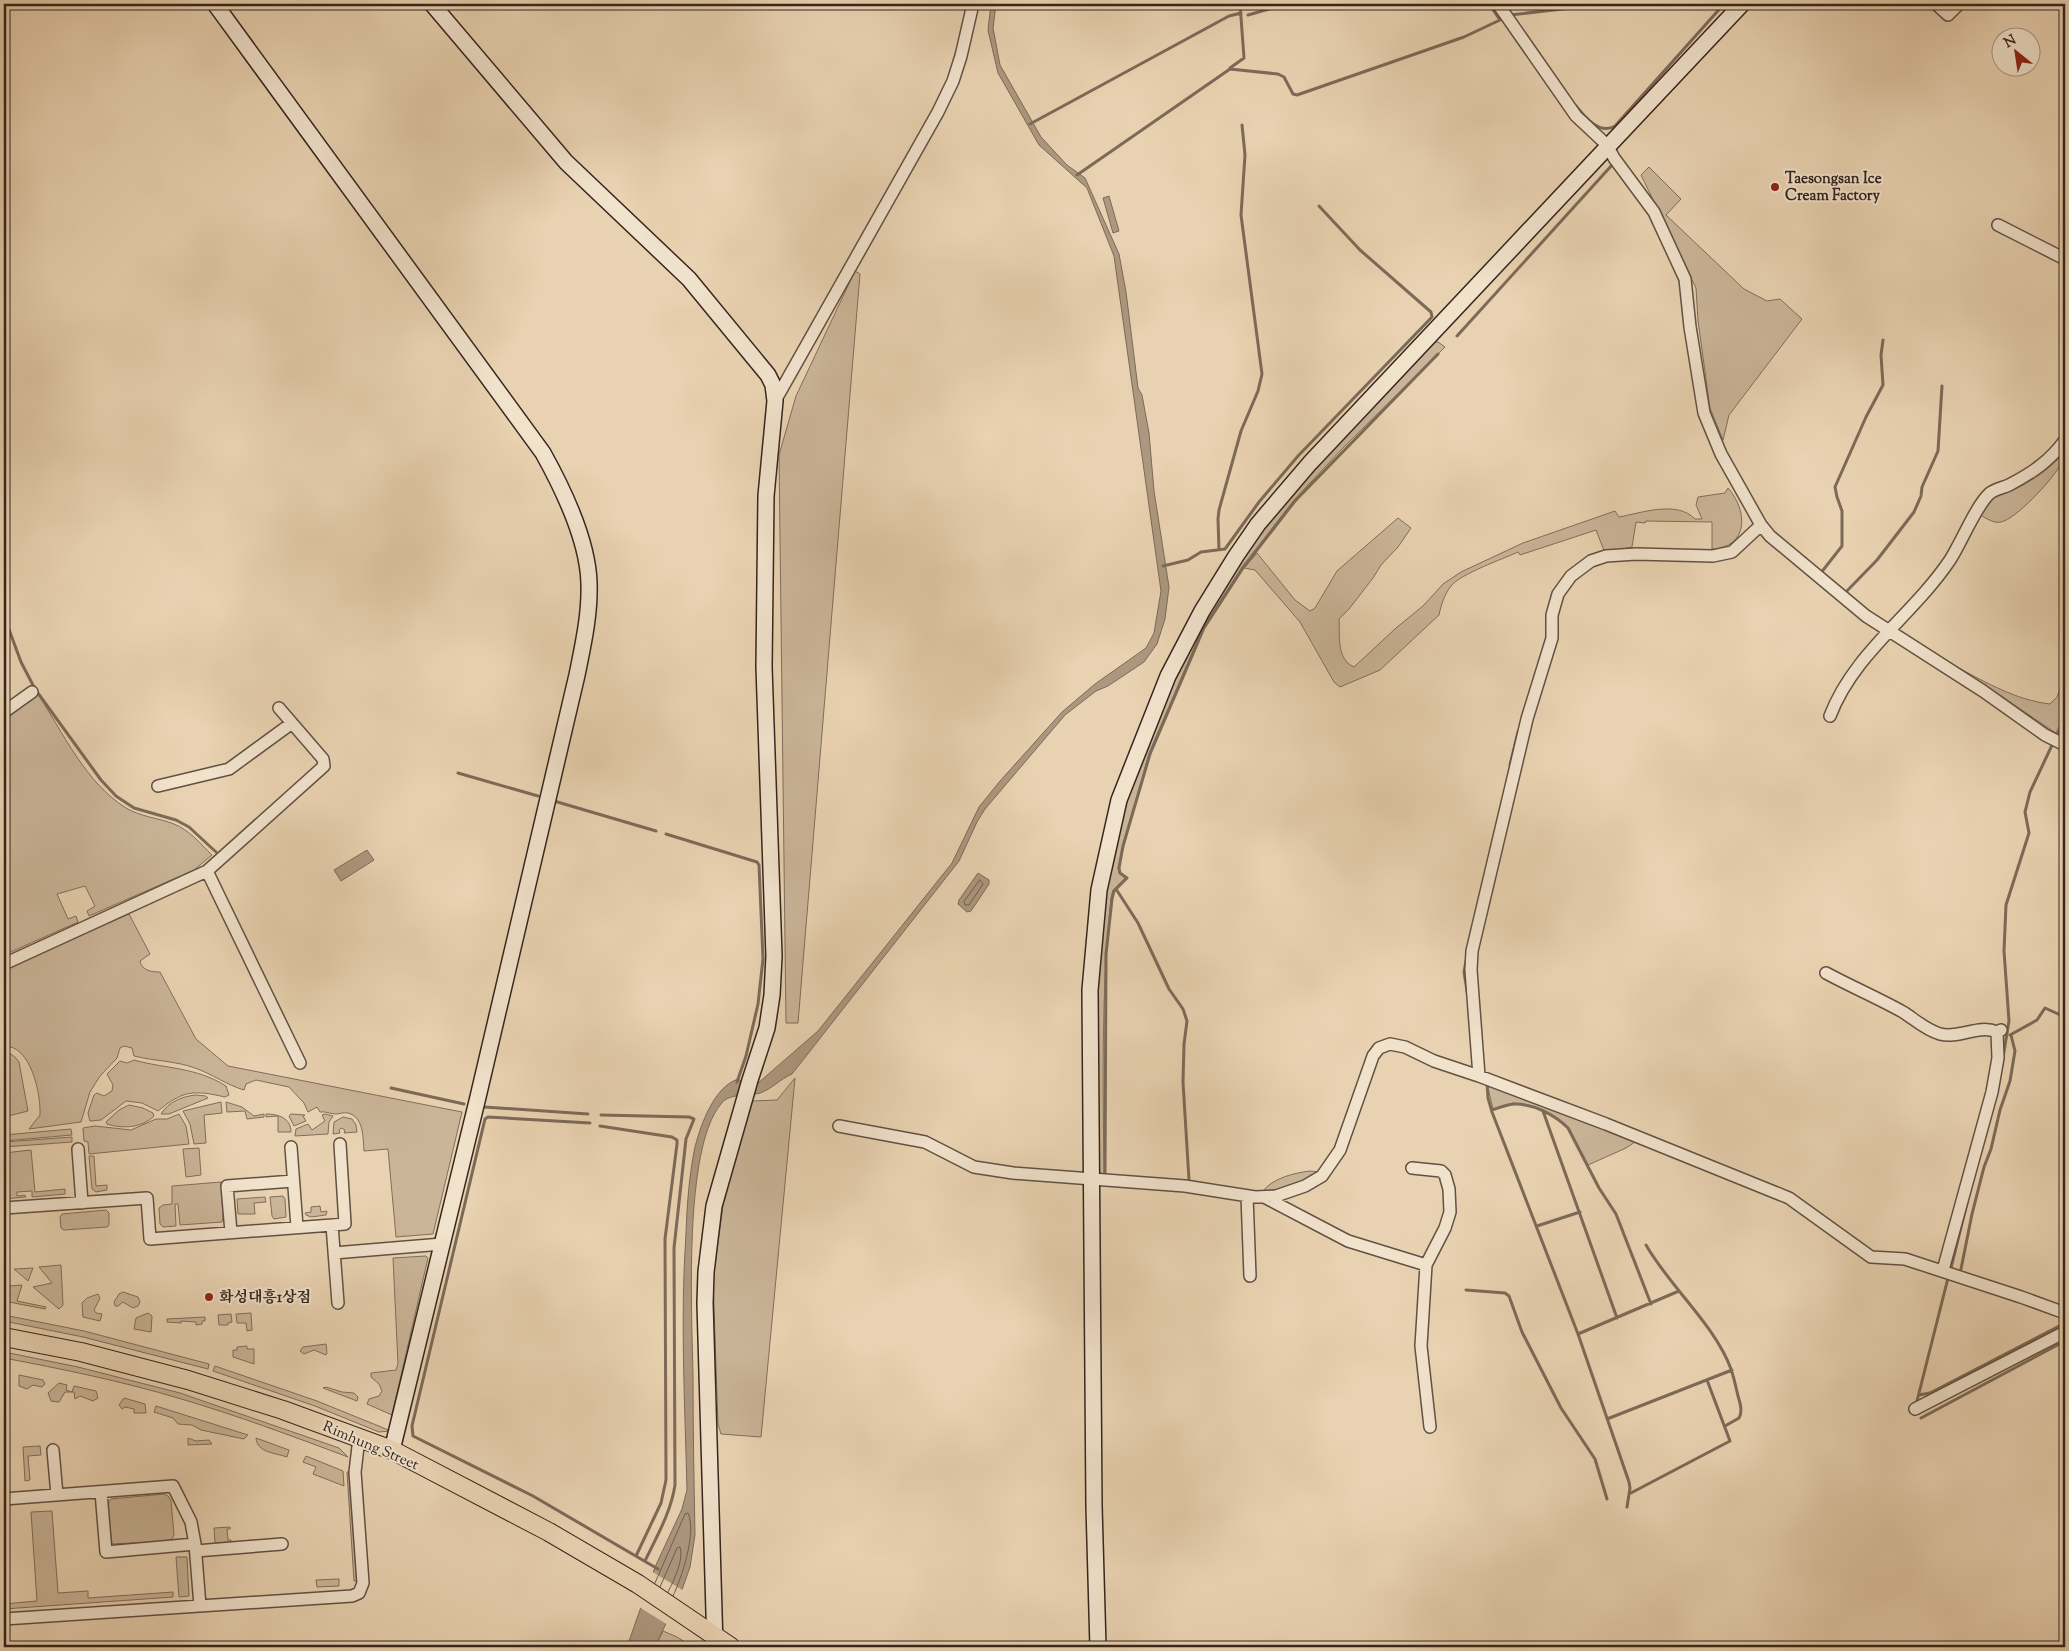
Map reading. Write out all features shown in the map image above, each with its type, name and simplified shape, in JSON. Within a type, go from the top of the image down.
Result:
[{"type":"main road","name":"Rimhung Street","points":[[4,1337],[81,1352],[154,1370],[266,1404],[392,1450],[549,1532],[638,1584],[680,1611],[715,1641],[730,1647]]},
{"type":"street","points":[[215,4],[543,453],[558,479],[573,518],[582,544],[589,582],[588,617],[577,675],[392,1450]]},
{"type":"street","points":[[432,4],[566,162],[689,279],[768,375],[773,385],[774,401],[766,496],[764,658],[774,956],[772,995],[767,1028],[744,1099],[714,1206],[706,1272],[705,1303],[715,1641]]},
{"type":"street","points":[[774,401],[938,112],[953,81],[973,4]]},
{"type":"street","points":[[1498,4],[1576,116],[1607,145],[1614,158],[1654,212],[1685,279],[1690,327],[1704,413],[1721,454],[1761,525],[1770,536],[1866,616],[1983,691],[2045,735],[2065,745]]},
{"type":"street","points":[[1098,1647],[1094,1506],[1090,990],[1099,890],[1119,800],[1143,736],[1168,676],[1202,611],[1258,524],[1310,463],[1607,145],[1742,4]]},
{"type":"street","points":[[1936,4],[1948,15],[1959,4]]},
{"type":"street","points":[[1998,225],[2065,259]]},
{"type":"street","points":[[1830,716],[1840,693],[1871,650],[1924,594],[1950,560],[1988,494],[2027,476],[2046,462],[2065,440]]},
{"type":"street","points":[[1479,1076],[1471,970],[1472,951],[1527,719],[1552,638],[1552,615],[1558,594],[1570,576],[1591,561],[1606,556],[1636,554],[1713,556],[1732,552],[1761,525]]},
{"type":"street","points":[[4,712],[32,692]]},
{"type":"street","points":[[4,964],[207,871],[324,766],[323,759],[279,708]]},
{"type":"street","points":[[158,786],[229,769],[292,723]]},
{"type":"street","points":[[207,871],[300,1062]]},
{"type":"street","points":[[1826,973],[1874,996],[1939,1034],[1955,1036],[1989,1029],[1999,1031],[1998,1058],[1992,1092],[1943,1270]]},
{"type":"street","points":[[839,1126],[925,1142],[974,1167],[1013,1173],[1185,1186],[1247,1196],[1276,1196],[1292,1192],[1322,1176],[1332,1163],[1340,1150],[1370,1064],[1379,1048],[1390,1044],[1405,1047],[1434,1061],[1479,1076],[1789,1198],[1871,1258],[1906,1259],[2065,1313]]},
{"type":"street","points":[[4,1208],[147,1198],[150,1239],[345,1224],[340,1144]]},
{"type":"street","points":[[291,1147],[298,1227]]},
{"type":"street","points":[[78,1149],[82,1203]]},
{"type":"street","points":[[1412,1168],[1441,1171],[1445,1175],[1449,1189],[1450,1212],[1445,1228],[1426,1265],[1422,1346],[1430,1426]]},
{"type":"street","points":[[231,1232],[227,1186],[293,1181]]},
{"type":"street","points":[[1247,1196],[1250,1276]]},
{"type":"street","points":[[1265,1197],[1348,1241],[1426,1265]]},
{"type":"street","points":[[332,1225],[338,1303]]},
{"type":"street","points":[[334,1253],[442,1244]]},
{"type":"street","points":[[1915,1409],[2065,1332]]},
{"type":"street","points":[[4,1619],[352,1596],[359,1593],[363,1583],[354,1472],[359,1438]]},
{"type":"street","points":[[53,1450],[57,1495]]},
{"type":"street","points":[[4,1499],[173,1486],[191,1522],[196,1548],[200,1606]]},
{"type":"street","points":[[101,1492],[106,1552],[282,1544]]},
{"type":"shaded area","points":[[1649,167],[1681,199],[1666,215],[1744,289],[1767,301],[1780,299],[1802,319],[1729,415],[1723,440],[1710,408],[1698,321],[1696,288],[1641,175]]},
{"type":"shaded area","points":[[855,271],[860,274],[798,1023],[786,1023],[779,455],[796,396]]},
{"type":"shaded area","points":[[1433,342],[1438,342],[1445,347],[1342,449],[1294,500],[1242,567],[1203,627],[1149,753],[1118,868],[1119,873],[1125,878],[1113,890],[1111,898],[1104,1002],[1104,1176],[1096,1176],[1095,987],[1104,887],[1128,795],[1185,652],[1211,605],[1250,546],[1298,486]]},
{"type":"shaded area","points":[[2065,448],[2060,465],[2055,473],[2024,507],[2001,522],[1990,520],[1980,515],[1990,496]]},
{"type":"shaded area","points":[[1728,488],[1735,497],[1739,507],[1741,526],[1739,535],[1733,542],[1724,547],[1712,549],[1712,522],[1646,521],[1645,523],[1636,522],[1632,547],[1605,553],[1596,530],[1520,555],[1518,552],[1456,581],[1445,596],[1439,615],[1380,670],[1340,687],[1334,682],[1300,622],[1255,570],[1244,568],[1257,553],[1295,600],[1310,611],[1315,608],[1337,571],[1398,518],[1411,528],[1349,609],[1339,619],[1339,639],[1342,653],[1348,663],[1354,667],[1423,606],[1443,584],[1461,572],[1523,543],[1615,511],[1619,517],[1658,509],[1669,509],[1687,513],[1695,519],[1702,519],[1696,505],[1698,497],[1725,493]]},
{"type":"shaded area","points":[[1957,667],[2014,695],[2050,704],[2057,697],[2065,675],[2065,714],[2056,733]]},
{"type":"shaded area","points":[[38,694],[76,756],[112,798],[132,811],[168,822],[185,830],[212,855],[194,870],[89,916],[87,911],[95,906],[85,886],[57,894],[68,919],[76,916],[78,922],[4,955],[4,716]]},
{"type":"shaded area","points":[[129,914],[150,954],[140,961],[141,964],[148,970],[160,972],[196,1039],[228,1066],[462,1112],[433,1234],[396,1237],[388,1149],[364,1151],[362,1129],[360,1123],[353,1115],[320,1112],[317,1107],[308,1112],[304,1103],[289,1087],[256,1080],[246,1084],[244,1090],[201,1070],[173,1062],[134,1056],[132,1048],[124,1046],[120,1048],[117,1058],[100,1076],[90,1092],[81,1122],[29,1129],[40,1115],[39,1095],[28,1062],[21,1053],[13,1048],[4,1046],[4,968]]},
{"type":"shaded area","points":[[4,1053],[13,1055],[19,1062],[28,1111],[4,1117]]},
{"type":"shaded area","points":[[134,1060],[203,1075],[226,1086],[229,1095],[225,1097],[197,1093],[182,1095],[158,1111],[142,1103],[126,1101],[101,1120],[90,1121],[88,1113],[94,1095],[97,1093],[104,1096],[112,1091],[113,1085],[107,1074],[120,1061],[127,1063]]},
{"type":"shaded area","points":[[795,1078],[761,1437],[721,1434],[718,1424],[713,1279],[723,1205],[745,1119],[753,1101],[777,1100]]},
{"type":"shaded area","points":[[1490,1083],[1635,1142],[1588,1165],[1569,1128],[1544,1110],[1529,1105],[1513,1103],[1493,1109],[1488,1088]]},
{"type":"shaded area","points":[[196,1095],[208,1098],[169,1114],[161,1114],[176,1100]]},
{"type":"shaded area","points":[[221,1102],[222,1113],[204,1115],[206,1143],[194,1144],[190,1124],[183,1111]]},
{"type":"shaded area","points":[[226,1102],[242,1107],[254,1116],[264,1114],[264,1117],[247,1119],[245,1111],[227,1112]]},
{"type":"shaded area","points":[[129,1105],[143,1108],[153,1113],[154,1116],[138,1125],[119,1127],[107,1124],[106,1122],[119,1110]]},
{"type":"shaded area","points":[[179,1114],[186,1126],[189,1144],[89,1154],[88,1142],[84,1141],[83,1128],[95,1126],[131,1130],[156,1119],[167,1119]]},
{"type":"shaded area","points":[[266,1114],[275,1115],[278,1116],[266,1117]]},
{"type":"shaded area","points":[[291,1114],[305,1115],[303,1116],[306,1121],[294,1126],[289,1116]]},
{"type":"shaded area","points":[[322,1115],[333,1116],[329,1122],[328,1134],[295,1136],[296,1129],[308,1124],[312,1130],[325,1121]]},
{"type":"shaded area","points":[[278,1116],[286,1120],[291,1132],[278,1132]]},
{"type":"shaded area","points":[[343,1117],[352,1119],[356,1125],[357,1132],[344,1133],[345,1130],[341,1128],[339,1130],[340,1133],[333,1134],[334,1122]]},
{"type":"shaded area","points":[[71,1129],[72,1135],[4,1141],[4,1135]]},
{"type":"shaded area","points":[[72,1137],[72,1142],[4,1147],[4,1142]]},
{"type":"shaded area","points":[[199,1148],[201,1175],[186,1177],[183,1149]]},
{"type":"shaded area","points":[[31,1150],[35,1192],[65,1189],[65,1194],[32,1197],[32,1191],[17,1192],[17,1196],[25,1195],[26,1197],[4,1199],[4,1153]]},
{"type":"shaded area","points":[[89,1156],[94,1156],[96,1186],[107,1185],[107,1190],[96,1192],[92,1189]]},
{"type":"shaded area","points":[[1310,1171],[1320,1172],[1293,1186],[1263,1191],[1278,1179]]},
{"type":"shaded area","points":[[221,1182],[222,1222],[180,1225],[178,1204],[175,1204],[176,1226],[163,1227],[160,1224],[159,1208],[163,1205],[172,1204],[172,1186]]},
{"type":"shaded area","points":[[283,1196],[285,1199],[286,1217],[274,1219],[270,1197]]},
{"type":"shaded area","points":[[265,1197],[266,1202],[254,1203],[255,1214],[238,1214],[237,1199]]},
{"type":"shaded area","points":[[320,1206],[321,1212],[327,1211],[326,1215],[311,1217],[306,1215],[305,1213],[311,1212],[311,1207]]},
{"type":"shaded area","points":[[106,1210],[109,1213],[109,1225],[107,1227],[64,1230],[61,1228],[60,1217],[62,1214]]},
{"type":"shaded area","points":[[426,1256],[428,1258],[392,1415],[367,1404],[369,1399],[379,1396],[382,1391],[379,1384],[371,1377],[371,1373],[396,1370],[398,1364],[393,1258]]},
{"type":"shaded area","points":[[61,1265],[63,1305],[59,1309],[33,1287],[52,1283],[39,1267]]},
{"type":"shaded area","points":[[33,1268],[28,1281],[14,1269],[15,1269]]},
{"type":"shaded area","points":[[22,1285],[17,1301],[46,1307],[45,1309],[4,1301],[4,1298],[10,1296],[9,1286]]},
{"type":"shaded area","points":[[123,1292],[138,1297],[140,1302],[138,1306],[133,1308],[123,1302],[115,1306],[114,1302],[119,1294]]},
{"type":"shaded area","points":[[98,1294],[100,1298],[94,1310],[96,1313],[102,1314],[100,1321],[83,1317],[82,1303],[87,1298]]},
{"type":"shaded area","points":[[148,1313],[152,1316],[151,1332],[134,1329],[136,1318]]},
{"type":"shaded area","points":[[251,1313],[252,1330],[247,1331],[246,1323],[237,1323],[236,1314]]},
{"type":"shaded area","points":[[231,1314],[232,1322],[228,1323],[228,1325],[219,1325],[218,1315]]},
{"type":"shaded area","points":[[4,1315],[84,1331],[209,1364],[208,1369],[83,1337],[4,1321]]},
{"type":"shaded area","points":[[205,1317],[205,1321],[202,1321],[202,1324],[196,1325],[196,1322],[167,1322],[167,1319]]},
{"type":"shaded area","points":[[326,1344],[326,1355],[314,1350],[304,1354],[300,1351],[303,1347]]},
{"type":"shaded area","points":[[247,1346],[247,1349],[254,1349],[254,1364],[233,1357],[233,1350],[237,1350],[237,1347]]},
{"type":"shaded area","points":[[4,1352],[78,1367],[180,1393],[339,1448],[348,1457],[200,1405],[113,1381],[4,1358]]},
{"type":"shaded area","points":[[215,1366],[317,1401],[391,1431],[379,1432],[315,1406],[213,1371]]},
{"type":"shaded area","points":[[19,1375],[43,1380],[45,1384],[42,1387],[33,1385],[27,1389],[19,1386]]},
{"type":"shaded area","points":[[59,1383],[67,1385],[66,1390],[72,1392],[65,1392],[59,1402],[51,1401],[48,1393]]},
{"type":"shaded area","points":[[74,1386],[96,1391],[98,1398],[93,1401],[80,1396],[75,1399],[74,1392],[72,1392]]},
{"type":"shaded area","points":[[326,1387],[342,1392],[354,1393],[358,1397],[357,1401],[323,1388]]},
{"type":"shaded area","points":[[124,1398],[145,1404],[146,1413],[134,1413],[134,1409],[125,1407],[122,1409],[119,1405]]},
{"type":"shaded area","points":[[156,1406],[248,1435],[244,1439],[201,1430],[192,1425],[178,1424],[173,1418],[154,1412]]},
{"type":"shaded area","points":[[188,1438],[196,1441],[209,1440],[212,1444],[188,1445]]},
{"type":"shaded area","points":[[256,1438],[289,1450],[287,1457],[263,1450],[257,1443]]},
{"type":"shaded area","points":[[40,1446],[41,1455],[28,1456],[30,1480],[25,1481],[23,1447]]},
{"type":"shaded area","points":[[306,1456],[343,1471],[344,1486],[313,1474],[316,1467],[303,1462]]},
{"type":"shaded area","points":[[347,1472],[349,1472],[357,1581],[354,1581]]},
{"type":"shaded area","points":[[164,1494],[171,1501],[174,1535],[172,1539],[168,1541],[112,1544],[107,1506],[111,1499]]},
{"type":"shaded area","points":[[52,1511],[58,1593],[88,1591],[88,1598],[173,1592],[173,1597],[4,1609],[4,1604],[37,1601],[31,1512]]},
{"type":"shaded area","points":[[230,1527],[230,1529],[227,1529],[228,1540],[231,1540],[231,1542],[215,1543],[214,1528]]},
{"type":"shaded area","points":[[176,1557],[187,1557],[189,1596],[179,1597]]},
{"type":"shaded area","points":[[339,1579],[339,1586],[317,1587],[316,1580]]},
{"type":"shaded area","points":[[663,1631],[677,1637],[693,1647],[655,1647]]},
{"type":"water","points":[[991,4],[996,4],[993,28],[1000,65],[1041,137],[1067,165],[1085,178],[1119,254],[1126,292],[1138,388],[1142,395],[1149,433],[1154,491],[1169,587],[1165,619],[1157,644],[1144,662],[1108,686],[1096,691],[1065,715],[985,809],[959,861],[792,1074],[760,1093],[734,1096],[725,1100],[709,1126],[700,1157],[692,1234],[695,1535],[690,1567],[683,1587],[655,1647],[627,1647],[655,1567],[682,1509],[687,1490],[683,1330],[687,1212],[695,1147],[710,1107],[722,1090],[738,1079],[747,1084],[757,1084],[818,1031],[952,863],[979,807],[1000,781],[1062,712],[1095,684],[1146,648],[1154,633],[1161,591],[1114,256],[1087,188],[1039,145],[998,73],[988,30]]},
{"type":"water","points":[[1109,196],[1119,231],[1113,233],[1103,198]]},
{"type":"water","points":[[367,850],[374,860],[341,881],[334,870]]},
{"type":"water","points":[[978,873],[989,880],[989,884],[971,911],[967,912],[958,904],[959,900]]},
{"type":"pier","points":[[651,1571],[684,1591],[668,1625],[639,1607]]},
{"type":"waterway","points":[[1230,68],[1244,58],[1240,4]]},
{"type":"waterway","points":[[1248,15],[1287,4]]},
{"type":"waterway","points":[[1077,175],[1230,69],[1278,74],[1284,77],[1293,94],[1297,95],[1464,37],[1500,20],[1489,4]]},
{"type":"waterway","points":[[1510,15],[1605,4]]},
{"type":"waterway","points":[[1576,106],[1588,120],[1598,127],[1609,128],[1615,126],[1724,4]]},
{"type":"waterway","points":[[1030,124],[1229,16],[1241,13]]},
{"type":"waterway","points":[[1219,550],[1219,510],[1241,431],[1258,391],[1262,374],[1241,215],[1245,155],[1242,125]]},
{"type":"waterway","points":[[1457,336],[1612,165]]},
{"type":"waterway","points":[[1163,566],[1188,560],[1201,552],[1225,549],[1259,502],[1298,456],[1432,317],[1431,312],[1360,250],[1319,206]]},
{"type":"waterway","points":[[1820,574],[1842,546],[1842,511],[1835,487],[1866,417],[1883,385],[1881,355],[1883,340]]},
{"type":"waterway","points":[[1105,1176],[1106,954],[1114,891],[1127,878],[1120,873],[1119,868],[1123,846],[1150,754],[1204,628],[1243,568],[1295,501],[1438,354]]},
{"type":"waterway","points":[[1844,594],[1877,560],[1914,512],[1921,496],[1922,487],[1938,451],[1942,386]]},
{"type":"waterway","points":[[4,616],[21,662],[35,689],[101,780],[116,796],[134,808],[176,820],[189,827],[216,852]]},
{"type":"waterway","points":[[2044,728],[2057,736],[2065,718]]},
{"type":"waterway","points":[[1510,765],[1518,732]]},
{"type":"waterway","points":[[2000,1076],[2009,1021],[2004,951],[2006,905],[2029,833],[2025,812],[2030,792],[2053,743]]},
{"type":"waterway","points":[[458,773],[538,796]]},
{"type":"waterway","points":[[554,801],[656,831]]},
{"type":"waterway","points":[[666,834],[757,862],[759,865],[763,959],[758,1004],[746,1056],[737,1082]]},
{"type":"waterway","points":[[1116,889],[1138,923],[1169,989],[1183,1009],[1187,1021],[1183,1082],[1189,1180]]},
{"type":"waterway","points":[[1466,961],[1464,972],[1468,997]]},
{"type":"waterway","points":[[2010,1035],[2037,1020],[2045,1008],[2065,1017]]},
{"type":"waterway","points":[[1961,1269],[1984,1167],[2010,1081],[2015,1051],[2011,1035]]},
{"type":"waterway","points":[[1487,1083],[1488,1098],[1492,1112],[1578,1334],[1629,1482],[1627,1507]]},
{"type":"waterway","points":[[391,1088],[464,1104]]},
{"type":"waterway","points":[[1492,1110],[1506,1105],[1522,1104],[1537,1108],[1551,1115],[1568,1128],[1599,1188],[1616,1214],[1651,1304]]},
{"type":"waterway","points":[[484,1107],[588,1114]]},
{"type":"waterway","points":[[1543,1111],[1617,1318]]},
{"type":"waterway","points":[[601,1115],[689,1117],[694,1119],[686,1139],[674,1248],[675,1485],[667,1514],[645,1561]]},
{"type":"waterway","points":[[590,1123],[488,1117],[485,1119],[412,1426],[413,1436],[533,1496],[658,1569]]},
{"type":"waterway","points":[[600,1126],[672,1137],[677,1140],[665,1239],[666,1480],[661,1503],[636,1556]]},
{"type":"waterway","points":[[1951,1268],[1967,1203]]},
{"type":"waterway","points":[[1537,1226],[1580,1212]]},
{"type":"waterway","points":[[1646,1245],[1667,1276],[1714,1337],[1731,1369],[1741,1413],[1739,1418],[1725,1426]]},
{"type":"waterway","points":[[1917,1401],[1948,1278]]},
{"type":"waterway","points":[[1466,1290],[1505,1293],[1509,1296],[1522,1332],[1561,1408],[1595,1459],[1607,1499]]},
{"type":"waterway","points":[[1578,1334],[1679,1291]]},
{"type":"waterway","points":[[1919,1395],[1930,1393],[2065,1323]]},
{"type":"waterway","points":[[1921,1418],[2065,1341]]},
{"type":"waterway","points":[[1607,1419],[1732,1370]]},
{"type":"waterway","points":[[1629,1494],[1730,1441],[1707,1380]]},
{"type":"place","name":"Taesongsan Ice Cream Factory","points":[[1775,187]]},
{"type":"place","name":"화성대흥1상점","points":[[209,1297]]}]
